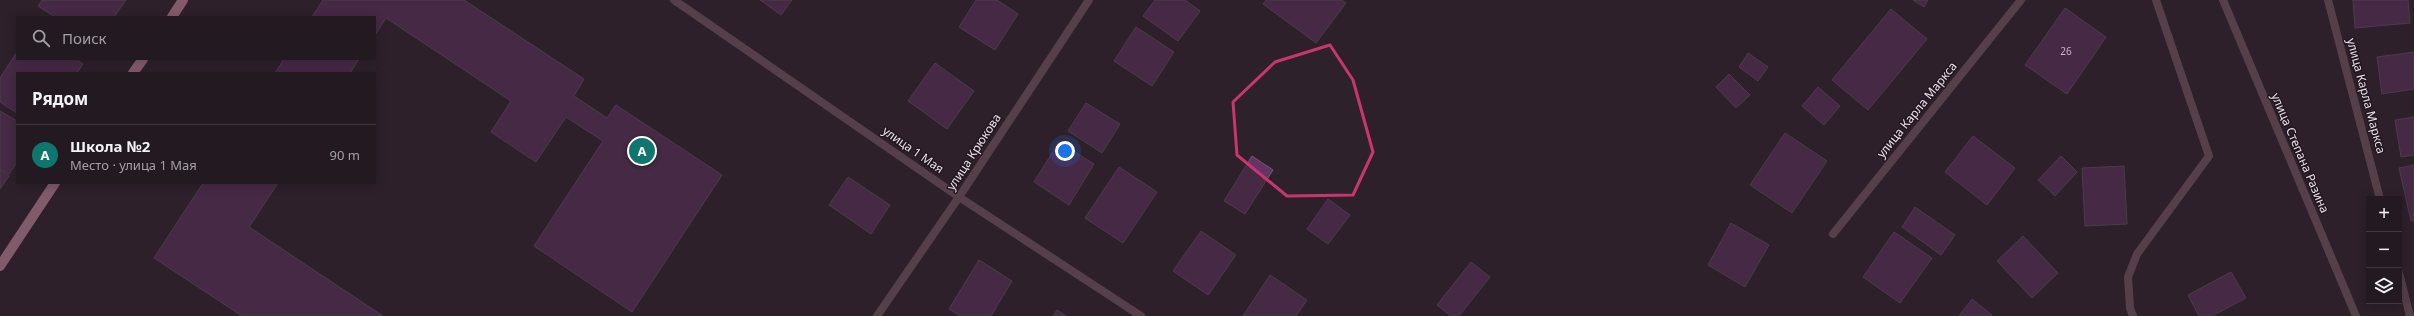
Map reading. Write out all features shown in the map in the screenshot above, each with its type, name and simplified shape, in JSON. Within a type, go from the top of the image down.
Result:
[{"type":"main road","points":[[173,16],[183,0]]},
{"type":"main road","points":[[134,72],[142,60]]},
{"type":"main road","points":[[0,266],[54,184]]},
{"type":"street","name":"улица 1 Мая","points":[[674,0],[959,197],[1141,316]]},
{"type":"street","name":"улица Крюкова","points":[[877,316],[959,197],[1089,0]]},
{"type":"street","name":"улица Карла Маркса","points":[[1833,234],[2021,0]]},
{"type":"street","points":[[2133,316],[2130,308],[2128,277],[2137,254],[2209,156],[2156,0]]},
{"type":"street","name":"улица Степана Разина","points":[[2223,0],[2356,316]]},
{"type":"street","name":"улица Карла Маркса","points":[[2328,0],[2379,196]]},
{"type":"street","points":[[2402,285],[2410,316]]},
{"type":"highlighted area","points":[[1330,45],[1353,80],[1373,152],[1353,195],[1287,196],[1237,155],[1233,102],[1275,62]]},
{"type":"building","points":[[42,0],[126,0],[115,16],[53,16],[38,6]]},
{"type":"building","points":[[323,0],[464,0],[584,79],[574,96],[607,118],[616,105],[722,175],[632,312],[534,246],[603,141],[566,117],[536,162],[491,132],[511,101],[386,18],[376,33],[376,16],[313,16]]},
{"type":"building","points":[[760,0],[792,0],[781,15]]},
{"type":"building","points":[[976,0],[997,0],[1018,14],[995,50],[959,27]]},
{"type":"building","points":[[1155,0],[1185,0],[1200,11],[1178,41],[1143,16]]},
{"type":"building","points":[[1266,0],[1342,0],[1346,3],[1316,43],[1263,4]]},
{"type":"building","points":[[1913,0],[1928,0],[1924,7]]},
{"type":"building","points":[[2353,0],[2408,0],[2410,23],[2355,28]]},
{"type":"building","points":[[2065,8],[2106,37],[2067,94],[2025,65]]},
{"type":"building","points":[[1891,9],[1927,39],[1868,110],[1832,80]]},
{"type":"building","points":[[1136,27],[1174,52],[1152,86],[1114,61]]},
{"type":"building","points":[[2414,52],[2414,89],[2382,94],[2377,57]]},
{"type":"building","points":[[1748,53],[1768,67],[1758,81],[1739,67]]},
{"type":"building","points":[[16,54],[16,60],[77,60],[83,64],[78,72],[16,72],[16,112],[0,102],[0,78]]},
{"type":"building","points":[[283,60],[358,60],[351,72],[276,72]]},
{"type":"building","points":[[935,63],[974,91],[947,129],[908,101]]},
{"type":"building","points":[[1729,74],[1750,95],[1736,108],[1716,87]]},
{"type":"building","points":[[1818,87],[1840,106],[1824,125],[1802,106]]},
{"type":"building","points":[[1086,103],[1120,124],[1102,153],[1068,131]]},
{"type":"building","points":[[0,111],[16,120],[16,164],[9,174],[0,169]]},
{"type":"building","points":[[2414,117],[2414,155],[2401,157],[2395,120]]},
{"type":"building","points":[[1785,133],[1827,161],[1792,213],[1750,185]]},
{"type":"building","points":[[1973,136],[2015,168],[1987,205],[1945,172]]},
{"type":"building","points":[[1059,142],[1094,164],[1069,205],[1034,182]]},
{"type":"building","points":[[1252,156],[1273,170],[1245,214],[1224,201]]},
{"type":"building","points":[[2061,156],[2077,172],[2055,196],[2038,180]]},
{"type":"building","points":[[2414,165],[2414,220],[2411,221],[2399,168]]},
{"type":"building","points":[[2124,166],[2127,224],[2085,226],[2082,168]]},
{"type":"building","points":[[1119,167],[1157,192],[1123,243],[1085,218]]},
{"type":"building","points":[[0,170],[9,176],[0,189]]},
{"type":"building","points":[[848,177],[890,205],[871,234],[829,205]]},
{"type":"building","points":[[202,184],[277,184],[249,227],[383,316],[242,316],[154,258]]},
{"type":"building","points":[[1328,199],[1350,215],[1328,244],[1307,229]]},
{"type":"building","points":[[1915,207],[1955,235],[1941,255],[1902,227]]},
{"type":"building","points":[[1731,223],[1769,245],[1745,287],[1708,265]]},
{"type":"building","points":[[1201,231],[1236,255],[1208,295],[1173,271]]},
{"type":"building","points":[[1894,232],[1932,258],[1900,303],[1863,277]]},
{"type":"building","points":[[2023,236],[2058,273],[2032,298],[1997,261]]},
{"type":"building","points":[[979,260],[1012,281],[991,316],[960,316],[949,309]]},
{"type":"building","points":[[1471,262],[1490,277],[1459,316],[1451,316],[1437,305]]},
{"type":"building","points":[[2231,272],[2246,298],[2212,316],[2199,316],[2188,295]]},
{"type":"building","points":[[1270,275],[1307,300],[1296,316],[1243,316]]},
{"type":"building","points":[[1972,299],[1992,315],[1959,316]]},
{"type":"building","points":[[1057,310],[1066,316],[1053,316]]},
{"type":"place","name":"Школа №2","points":[[642,151]]}]
